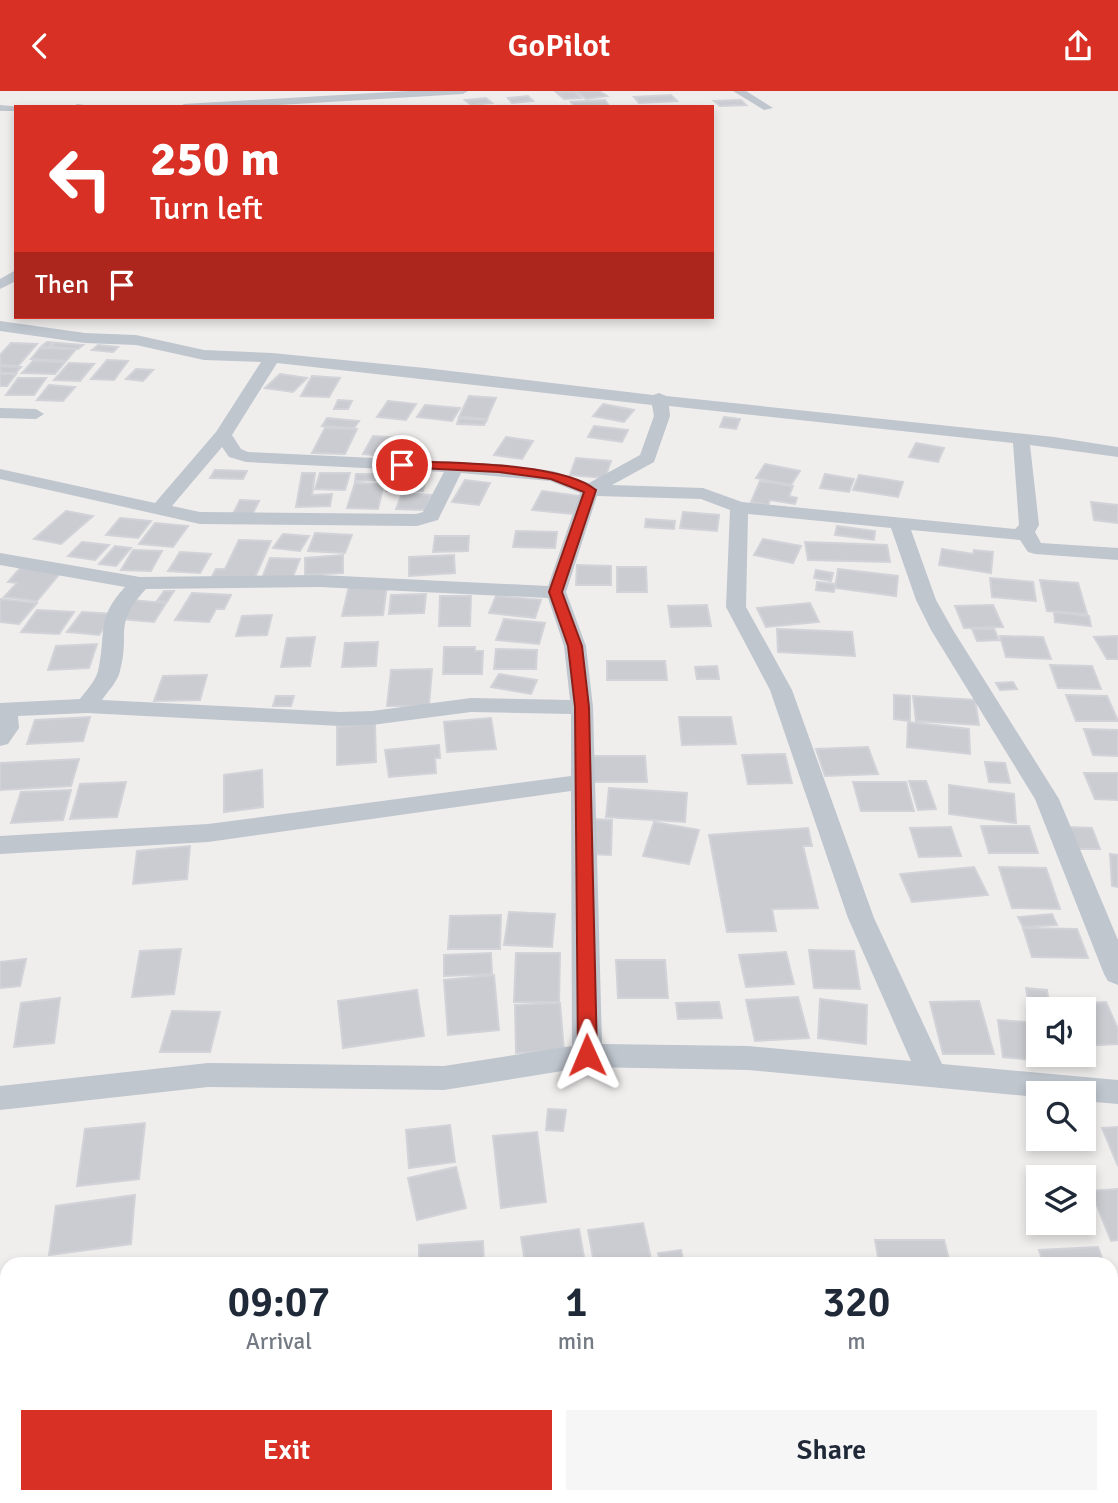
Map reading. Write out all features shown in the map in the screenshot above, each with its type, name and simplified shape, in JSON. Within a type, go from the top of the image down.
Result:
[{"type":"street","points":[[219,105],[463,91]]},
{"type":"street","points":[[738,91],[768,108]]},
{"type":"street","points":[[0,285],[13,268]]},
{"type":"street","points":[[0,326],[85,338],[136,340],[204,355],[272,358],[659,398],[1118,452]]},
{"type":"street","points":[[159,510],[223,435],[272,358]]},
{"type":"street","points":[[587,1055],[582,707],[575,646],[556,592],[590,490],[648,458],[662,416],[659,398]]},
{"type":"street","points":[[0,413],[36,414]]},
{"type":"street","points":[[223,435],[235,453],[246,457],[499,468],[553,476],[590,490],[703,494],[739,507],[1017,535],[1025,532],[1029,525],[1021,440]]},
{"type":"street","points":[[0,474],[200,518],[417,520],[431,516],[455,467]]},
{"type":"street","points":[[739,507],[736,607],[781,690],[861,918],[932,1075]]},
{"type":"street","points":[[899,524],[926,600],[1047,799],[1118,974]]},
{"type":"street","points":[[1025,532],[1035,548],[1118,554]]},
{"type":"street","points":[[0,559],[140,583],[320,581],[556,592]]},
{"type":"street","points":[[87,706],[108,673],[114,619],[121,603],[140,583]]},
{"type":"street","points":[[0,739],[7,729],[3,710],[87,706],[340,719],[372,718],[471,705],[582,707]]},
{"type":"street","points":[[0,845],[208,833],[583,782]]},
{"type":"street","points":[[0,1098],[208,1075],[444,1078],[587,1055],[748,1058],[1118,1092]]},
{"type":"building","points":[[574,91],[581,98],[564,99],[556,92]]},
{"type":"building","points":[[576,91],[599,91],[607,96],[586,99]]},
{"type":"building","points":[[671,95],[677,101],[639,103],[634,97]]},
{"type":"building","points":[[528,96],[533,101],[512,103],[508,98]]},
{"type":"building","points":[[486,98],[492,103],[471,105],[465,100]]},
{"type":"building","points":[[605,100],[608,105],[573,105],[571,102]]},
{"type":"building","points":[[741,100],[746,105],[720,106],[714,101]]},
{"type":"building","points":[[47,342],[83,345],[78,349],[51,347],[54,343],[48,347],[42,346]]},
{"type":"building","points":[[11,343],[37,344],[18,366],[0,365],[0,355]]},
{"type":"building","points":[[98,345],[118,347],[113,352],[92,350]]},
{"type":"building","points":[[40,348],[76,349],[66,361],[31,359]]},
{"type":"building","points":[[107,360],[128,361],[114,380],[91,379]]},
{"type":"building","points":[[33,361],[65,362],[55,374],[22,373]]},
{"type":"building","points":[[69,363],[94,364],[80,381],[54,380]]},
{"type":"building","points":[[0,366],[21,367],[16,373],[0,373]]},
{"type":"building","points":[[136,369],[153,370],[143,381],[126,379]]},
{"type":"building","points":[[0,374],[16,374],[7,386],[0,386]]},
{"type":"building","points":[[280,374],[307,378],[293,392],[265,388]]},
{"type":"building","points":[[312,376],[340,378],[329,397],[301,396]]},
{"type":"building","points":[[18,378],[46,378],[34,395],[6,395]]},
{"type":"building","points":[[49,385],[75,387],[63,401],[37,400]]},
{"type":"building","points":[[469,396],[496,398],[487,419],[459,417]]},
{"type":"building","points":[[338,400],[352,401],[348,409],[334,409]]},
{"type":"building","points":[[388,401],[416,404],[406,420],[377,417]]},
{"type":"building","points":[[603,404],[634,410],[624,422],[593,416]]},
{"type":"building","points":[[425,405],[460,408],[452,421],[417,417]]},
{"type":"building","points":[[724,417],[740,419],[736,429],[720,427]]},
{"type":"building","points":[[327,418],[359,421],[354,428],[322,426]]},
{"type":"building","points":[[459,418],[487,420],[484,425],[457,424]]},
{"type":"building","points":[[594,426],[628,430],[622,442],[588,437]]},
{"type":"building","points":[[325,428],[357,429],[345,454],[312,453]]},
{"type":"building","points":[[373,436],[403,438],[394,456],[363,454]]},
{"type":"building","points":[[506,437],[533,441],[522,459],[494,455]]},
{"type":"building","points":[[916,443],[944,448],[938,462],[909,457]]},
{"type":"building","points":[[576,458],[611,461],[605,478],[570,475]]},
{"type":"building","points":[[765,464],[800,471],[791,485],[756,478]]},
{"type":"building","points":[[390,467],[421,470],[418,475],[387,473]]},
{"type":"building","points":[[215,470],[247,471],[243,479],[210,478]]},
{"type":"building","points":[[302,473],[315,473],[312,495],[332,494],[330,506],[296,507]]},
{"type":"building","points":[[320,473],[350,473],[345,490],[315,489]]},
{"type":"building","points":[[356,474],[385,474],[384,480],[355,481]]},
{"type":"building","points":[[825,474],[854,479],[849,492],[820,488]]},
{"type":"building","points":[[859,475],[903,482],[898,497],[853,490]]},
{"type":"building","points":[[389,476],[426,477],[423,491],[386,491]]},
{"type":"building","points":[[465,480],[490,483],[479,505],[452,502]]},
{"type":"building","points":[[760,481],[793,486],[789,496],[797,498],[795,504],[770,500],[768,505],[751,502]]},
{"type":"building","points":[[355,483],[384,484],[378,509],[347,508]]},
{"type":"building","points":[[542,491],[580,496],[572,514],[532,510]]},
{"type":"building","points":[[402,493],[431,495],[425,510],[396,509]]},
{"type":"building","points":[[240,500],[259,501],[252,515],[233,514]]},
{"type":"building","points":[[1091,502],[1118,505],[1118,523],[1094,520]]},
{"type":"building","points":[[66,511],[93,516],[61,544],[34,539]]},
{"type":"building","points":[[683,512],[719,515],[717,531],[680,528]]},
{"type":"building","points":[[120,518],[151,521],[138,538],[106,535]]},
{"type":"building","points":[[646,519],[675,521],[674,529],[645,527]]},
{"type":"building","points":[[155,523],[188,526],[173,547],[139,544]]},
{"type":"building","points":[[837,526],[875,531],[874,540],[835,535]]},
{"type":"building","points":[[516,531],[557,532],[555,548],[513,547]]},
{"type":"building","points":[[315,533],[352,535],[345,553],[308,551]]},
{"type":"building","points":[[283,534],[309,536],[300,551],[273,548]]},
{"type":"building","points":[[435,536],[469,536],[468,551],[433,552]]},
{"type":"building","points":[[763,539],[801,546],[793,563],[754,555]]},
{"type":"building","points":[[239,540],[271,541],[253,582],[210,580],[216,569],[225,569]]},
{"type":"building","points":[[82,542],[109,545],[95,560],[68,556]]},
{"type":"building","points":[[805,542],[887,545],[890,562],[808,560]]},
{"type":"building","points":[[115,546],[131,548],[116,566],[99,564]]},
{"type":"building","points":[[942,549],[973,554],[974,550],[993,552],[991,573],[939,565]]},
{"type":"building","points":[[133,550],[162,551],[151,571],[121,570]]},
{"type":"building","points":[[180,552],[211,554],[200,573],[168,571]]},
{"type":"building","points":[[343,555],[343,573],[305,575],[305,558]]},
{"type":"building","points":[[454,555],[455,573],[409,576],[409,557]]},
{"type":"building","points":[[270,558],[300,559],[292,579],[262,578]]},
{"type":"building","points":[[577,565],[611,566],[611,585],[576,585]]},
{"type":"building","points":[[21,567],[62,571],[37,601],[4,597],[17,583],[8,582]]},
{"type":"building","points":[[617,567],[646,567],[647,592],[617,592]]},
{"type":"building","points":[[838,569],[898,576],[896,596],[835,588]]},
{"type":"building","points":[[816,570],[833,573],[831,581],[814,578]]},
{"type":"building","points":[[990,578],[1033,582],[1036,601],[992,597]]},
{"type":"building","points":[[1040,580],[1078,583],[1087,614],[1047,611]]},
{"type":"building","points":[[817,582],[835,584],[834,592],[816,590]]},
{"type":"building","points":[[387,585],[383,615],[342,616],[349,586]]},
{"type":"building","points":[[164,591],[174,591],[167,602],[157,601]]},
{"type":"building","points":[[192,593],[231,595],[224,609],[216,609],[209,622],[175,620]]},
{"type":"building","points":[[426,594],[424,613],[389,614],[391,595]]},
{"type":"building","points":[[440,596],[471,596],[470,626],[439,626]]},
{"type":"building","points":[[496,596],[541,600],[535,618],[489,613]]},
{"type":"building","points":[[0,599],[37,603],[19,624],[0,622]]},
{"type":"building","points":[[131,600],[166,603],[154,622],[119,619]]},
{"type":"building","points":[[810,603],[819,622],[766,627],[757,608]]},
{"type":"building","points":[[707,605],[711,626],[671,627],[668,606]]},
{"type":"building","points":[[993,605],[1003,627],[964,628],[955,606]]},
{"type":"building","points":[[37,610],[74,612],[59,634],[21,632]]},
{"type":"building","points":[[82,612],[113,614],[99,635],[67,632]]},
{"type":"building","points":[[1054,612],[1089,616],[1091,626],[1055,622]]},
{"type":"building","points":[[272,615],[267,635],[236,636],[242,616]]},
{"type":"building","points":[[504,619],[545,623],[539,644],[496,640]]},
{"type":"building","points":[[777,629],[852,632],[855,656],[778,652]]},
{"type":"building","points":[[972,629],[994,629],[999,640],[977,641]]},
{"type":"building","points":[[1000,636],[1043,637],[1051,659],[1006,657]]},
{"type":"building","points":[[1118,636],[1118,659],[1107,659],[1094,637]]},
{"type":"building","points":[[315,637],[310,666],[281,667],[287,638]]},
{"type":"building","points":[[378,642],[376,666],[342,667],[345,643]]},
{"type":"building","points":[[97,644],[89,668],[48,670],[56,646]]},
{"type":"building","points":[[444,647],[475,647],[475,651],[483,651],[482,674],[443,674]]},
{"type":"building","points":[[496,649],[537,650],[536,669],[494,669]]},
{"type":"building","points":[[607,661],[665,661],[667,680],[607,680]]},
{"type":"building","points":[[1050,665],[1092,666],[1101,689],[1058,688]]},
{"type":"building","points":[[717,666],[719,679],[697,679],[695,667]]},
{"type":"building","points":[[432,669],[429,706],[387,706],[391,670]]},
{"type":"building","points":[[499,674],[537,680],[531,694],[491,687]]},
{"type":"building","points":[[207,675],[200,700],[154,701],[163,676]]},
{"type":"building","points":[[1013,682],[1017,689],[1000,690],[996,683]]},
{"type":"building","points":[[894,695],[910,696],[910,721],[894,719]]},
{"type":"building","points":[[1066,695],[1107,696],[1118,721],[1076,721]]},
{"type":"building","points":[[276,696],[294,696],[291,706],[273,706]]},
{"type":"building","points":[[913,696],[975,700],[979,725],[916,721]]},
{"type":"building","points":[[90,717],[83,741],[27,744],[35,720]]},
{"type":"building","points":[[679,717],[731,717],[736,744],[682,745]]},
{"type":"building","points":[[491,718],[496,749],[447,752],[444,722]]},
{"type":"building","points":[[908,722],[969,729],[970,754],[907,747]]},
{"type":"building","points":[[375,724],[376,762],[337,765],[337,727]]},
{"type":"building","points":[[1084,729],[1118,730],[1118,756],[1093,755]]},
{"type":"building","points":[[439,745],[440,758],[435,758],[436,773],[389,777],[385,750]]},
{"type":"building","points":[[868,747],[878,774],[825,776],[816,749]]},
{"type":"building","points":[[785,754],[792,783],[748,784],[742,755]]},
{"type":"building","points":[[591,756],[645,756],[647,782],[592,782]]},
{"type":"building","points":[[79,759],[71,786],[0,790],[0,763]]},
{"type":"building","points":[[985,762],[1005,763],[1010,783],[989,782]]},
{"type":"building","points":[[262,770],[263,807],[224,812],[224,775]]},
{"type":"building","points":[[1084,773],[1118,773],[1118,800],[1095,799]]},
{"type":"building","points":[[909,781],[926,781],[936,809],[918,810]]},
{"type":"building","points":[[126,782],[117,817],[70,819],[80,784]]},
{"type":"building","points":[[853,782],[906,782],[914,811],[861,811]]},
{"type":"building","points":[[949,785],[1014,794],[1016,823],[949,814]]},
{"type":"building","points":[[609,788],[687,793],[685,822],[606,817]]},
{"type":"building","points":[[71,790],[63,820],[11,823],[21,792]]},
{"type":"building","points":[[591,819],[612,820],[611,855],[588,854]]},
{"type":"building","points":[[654,822],[699,830],[689,864],[643,856]]},
{"type":"building","points":[[981,826],[1029,826],[1038,853],[989,853]]},
{"type":"building","points":[[951,827],[961,856],[919,857],[910,828]]},
{"type":"building","points":[[1068,827],[1092,828],[1100,849],[1075,849]]},
{"type":"building","points":[[808,828],[812,846],[803,846],[818,908],[772,909],[776,931],[727,932],[709,835]]},
{"type":"building","points":[[190,846],[187,879],[133,884],[137,851]]},
{"type":"building","points":[[1110,854],[1118,855],[1118,887],[1112,886]]},
{"type":"building","points":[[974,867],[988,895],[912,902],[900,874]]},
{"type":"building","points":[[999,867],[1046,868],[1060,909],[1012,908]]},
{"type":"building","points":[[509,912],[555,914],[552,947],[504,945]]},
{"type":"building","points":[[1052,914],[1057,925],[1023,927],[1018,917]]},
{"type":"building","points":[[501,915],[500,949],[448,949],[450,916]]},
{"type":"building","points":[[1023,928],[1077,929],[1088,958],[1032,957]]},
{"type":"building","points":[[181,949],[174,994],[132,997],[140,951]]},
{"type":"building","points":[[809,950],[854,951],[860,989],[814,988]]},
{"type":"building","points":[[786,952],[794,984],[746,987],[739,955]]},
{"type":"building","points":[[491,953],[492,974],[444,976],[444,955]]},
{"type":"building","points":[[516,953],[560,953],[559,1002],[514,1002]]},
{"type":"building","points":[[26,959],[20,986],[0,988],[0,962]]},
{"type":"building","points":[[616,960],[665,960],[668,998],[618,998]]},
{"type":"building","points":[[494,975],[499,1030],[448,1035],[444,980]]},
{"type":"building","points":[[1026,988],[1047,990],[1048,997],[1027,997]]},
{"type":"building","points":[[417,990],[424,1036],[343,1048],[338,1001]]},
{"type":"building","points":[[798,997],[809,1038],[755,1041],[746,1000]]},
{"type":"building","points":[[60,998],[54,1043],[14,1047],[21,1003]]},
{"type":"building","points":[[820,999],[867,1005],[866,1044],[818,1038]]},
{"type":"building","points":[[979,1001],[994,1054],[943,1054],[930,1002]]},
{"type":"building","points":[[719,1002],[722,1018],[678,1019],[676,1003]]},
{"type":"building","points":[[1106,1002],[1118,1029],[1118,1044],[1096,1045],[1096,1003]]},
{"type":"building","points":[[560,1003],[564,1051],[516,1053],[515,1005]]},
{"type":"building","points":[[172,1011],[220,1012],[210,1052],[160,1052]]},
{"type":"building","points":[[998,1020],[1026,1022],[1026,1059],[1003,1057]]},
{"type":"building","points":[[548,1109],[566,1110],[563,1131],[546,1130]]},
{"type":"building","points":[[145,1123],[139,1179],[77,1186],[85,1129]]},
{"type":"building","points":[[450,1125],[455,1162],[409,1168],[406,1130]]},
{"type":"building","points":[[1118,1127],[1118,1166],[1102,1128]]},
{"type":"building","points":[[537,1132],[546,1202],[501,1208],[493,1136]]},
{"type":"building","points":[[456,1167],[466,1208],[417,1220],[408,1178]]},
{"type":"building","points":[[1118,1189],[1118,1240],[1111,1241],[1096,1204],[1096,1191]]},
{"type":"building","points":[[135,1195],[131,1244],[49,1255],[56,1206]]},
{"type":"building","points":[[643,1223],[651,1257],[593,1257],[588,1230]]},
{"type":"building","points":[[579,1229],[584,1257],[524,1257],[521,1237]]},
{"type":"building","points":[[875,1240],[944,1240],[948,1257],[878,1257]]},
{"type":"building","points":[[483,1241],[484,1257],[419,1257],[419,1245]]},
{"type":"building","points":[[1098,1247],[1102,1257],[1041,1257],[1039,1250]]},
{"type":"building","points":[[681,1250],[683,1257],[659,1257],[658,1253]]},
{"type":"route","points":[[402,465],[499,468],[553,476],[590,490],[556,592],[575,646],[582,707],[587,1055]]}]
